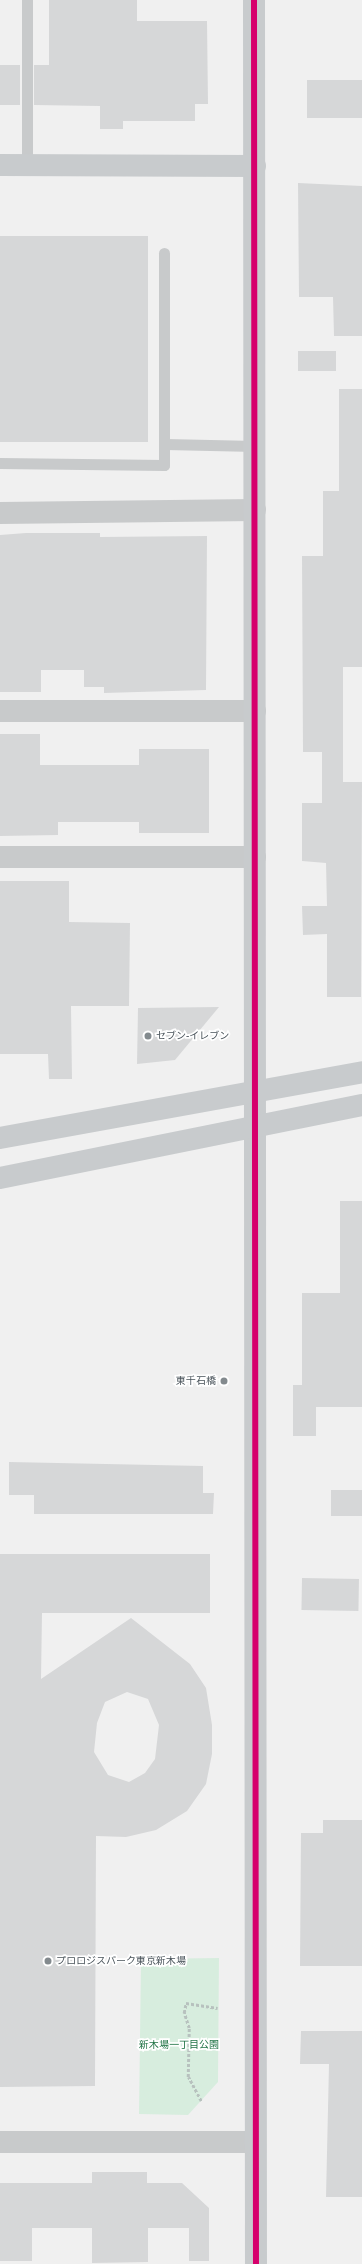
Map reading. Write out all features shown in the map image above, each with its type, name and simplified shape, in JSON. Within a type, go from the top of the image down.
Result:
[{"type":"street","points":[[254,0],[256,2264]]},
{"type":"street","points":[[0,165],[254,166]]},
{"type":"street","points":[[0,513],[255,510]]},
{"type":"street","points":[[0,712],[255,711]]},
{"type":"street","points":[[0,857],[255,857]]},
{"type":"street","points":[[0,1138],[362,1072]]},
{"type":"street","points":[[0,1178],[362,1105]]},
{"type":"street","points":[[0,2142],[255,2142]]},
{"type":"lane","points":[[27,0],[27,165]]},
{"type":"lane","points":[[0,463],[164,465],[164,253]]},
{"type":"lane","points":[[165,444],[255,446]]},
{"type":"path","points":[[201,2101],[188,2077],[189,2028],[184,2013],[186,2003],[218,2008]]},
{"type":"green space","name":"新木場一丁目公園","points":[[219,1958],[218,2082],[188,2115],[139,2114],[141,1959]]},
{"type":"building","points":[[49,0],[137,0],[137,21],[207,21],[208,104],[195,104],[195,121],[123,121],[123,129],[100,129],[100,106],[34,105],[34,65],[49,65]]},
{"type":"building","points":[[0,65],[20,65],[20,105],[0,105]]},
{"type":"building","points":[[307,80],[362,80],[362,118],[307,118]]},
{"type":"building","points":[[298,183],[362,186],[362,336],[334,336],[333,297],[299,297]]},
{"type":"building","points":[[0,236],[148,236],[148,442],[0,442]]},
{"type":"building","points":[[298,351],[336,351],[336,371],[298,371]]},
{"type":"building","points":[[339,389],[362,389],[362,667],[343,667],[343,782],[362,782],[361,997],[327,997],[327,934],[303,935],[302,906],[327,906],[326,863],[302,861],[302,803],[322,803],[322,752],[303,752],[302,556],[323,556],[323,491],[339,491]]},
{"type":"building","points":[[26,533],[100,533],[100,537],[207,536],[206,690],[104,693],[104,687],[84,687],[84,670],[41,670],[41,692],[0,692],[0,535]]},
{"type":"building","points":[[0,734],[40,734],[40,765],[139,765],[139,749],[209,749],[209,833],[139,833],[139,822],[58,822],[58,835],[0,836]]},
{"type":"building","points":[[0,881],[69,881],[69,922],[130,923],[129,1006],[71,1006],[72,1079],[49,1079],[48,1054],[0,1054]]},
{"type":"building","points":[[219,1007],[175,1060],[137,1064],[138,1008]]},
{"type":"building","points":[[340,1201],[362,1201],[362,1407],[316,1407],[316,1436],[293,1436],[293,1385],[302,1385],[302,1293],[340,1293]]},
{"type":"building","points":[[9,1462],[203,1466],[203,1493],[214,1493],[213,1514],[34,1514],[34,1495],[9,1495]]},
{"type":"building","points":[[331,1490],[362,1490],[362,1516],[331,1516]]},
{"type":"building","name":"プロロジスパーク東京新木場","points":[[0,1554],[210,1554],[210,1613],[42,1613],[41,1679],[131,1618],[190,1664],[206,1688],[212,1725],[212,1754],[206,1784],[187,1811],[156,1830],[126,1837],[96,1836],[95,2086],[0,2087]],"holes":[[[127,1692],[148,1699],[159,1725],[155,1759],[145,1773],[129,1782],[108,1775],[94,1752],[97,1723],[105,1702]]]},
{"type":"building","points":[[302,1578],[359,1579],[358,1611],[301,1610]]},
{"type":"building","points":[[323,1820],[362,1820],[362,1966],[300,1966],[301,1833],[323,1833]]},
{"type":"building","points":[[301,2031],[362,2031],[362,2197],[326,2197],[329,2064],[300,2064]]},
{"type":"building","points":[[92,2172],[147,2172],[147,2183],[182,2183],[209,2208],[209,2261],[189,2261],[189,2228],[148,2228],[148,2262],[92,2263],[92,2228],[32,2228],[32,2261],[0,2261],[0,2183],[92,2183]]},
{"type":"cycle path","points":[[254,0],[256,2264]]},
{"type":"place","name":"セブン-イレブン","points":[[148,1036]]},
{"type":"place","name":"東千石橋","points":[[224,1381]]},
{"type":"place","name":"プロロジスパーク東京新木場","points":[[48,1961]]}]
